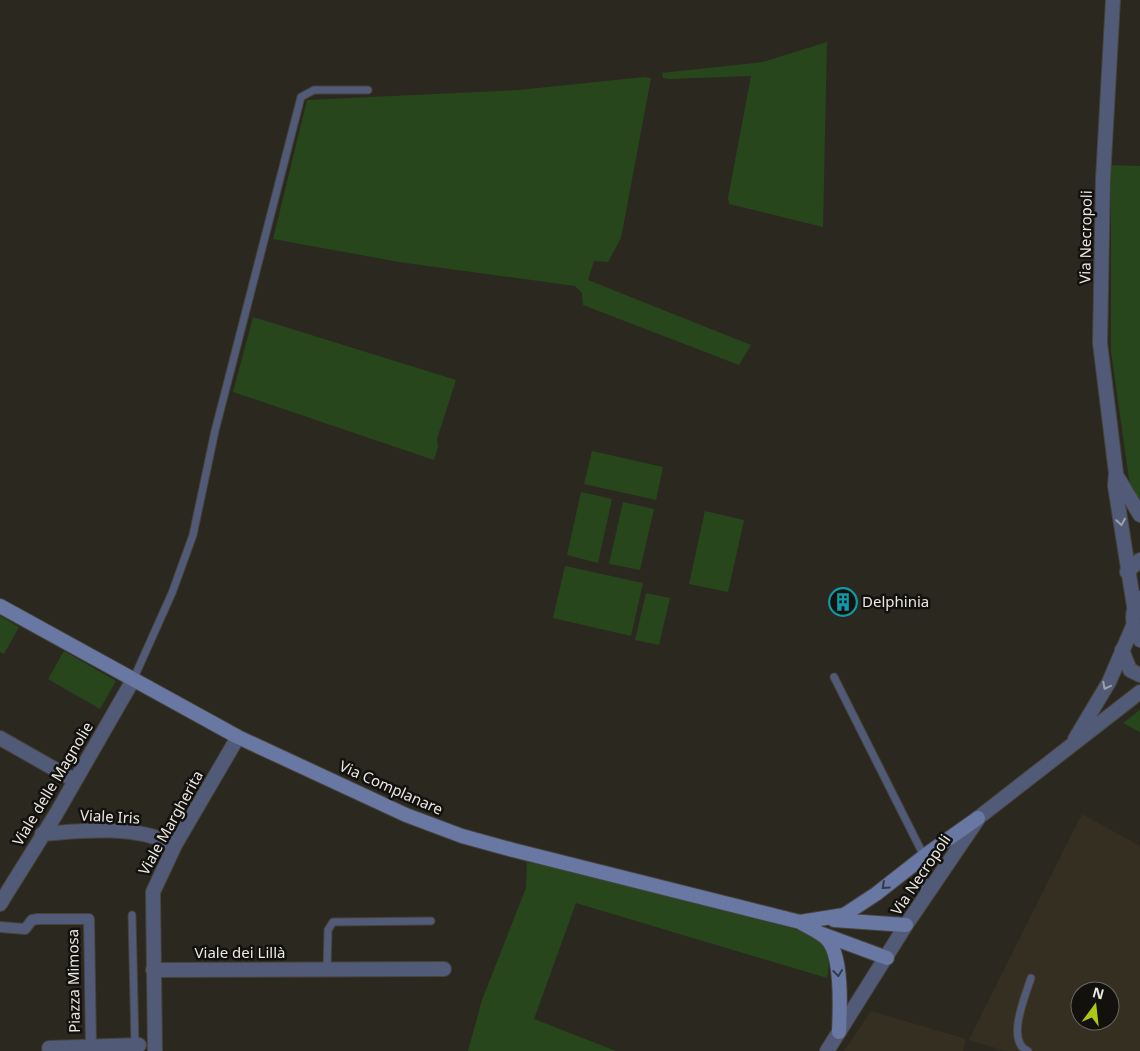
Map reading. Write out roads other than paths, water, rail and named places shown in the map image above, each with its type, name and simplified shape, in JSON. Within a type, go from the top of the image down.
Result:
[{"type":"main road","name":"Via Complanare","points":[[0,606],[40,626],[133,680],[238,737],[406,815],[462,836],[800,922]]},
{"type":"main road","points":[[824,920],[844,915],[855,908],[978,818]]},
{"type":"main road","points":[[800,922],[824,920],[906,925]]},
{"type":"main road","points":[[800,922],[828,939],[837,962],[840,991],[839,1032]]},
{"type":"main road","points":[[817,932],[887,958]]},
{"type":"street","name":"Via Necropoli","points":[[1113,0],[1103,179],[1100,343],[1116,473],[1115,486],[1128,572],[1137,602],[1133,626]]},
{"type":"street","name":"Via Necropoli","points":[[1116,473],[1140,515]]},
{"type":"street","points":[[1128,572],[1140,560]]},
{"type":"street","points":[[1133,626],[1140,640]]},
{"type":"street","points":[[1072,744],[1109,682],[1133,626]]},
{"type":"street","points":[[1122,650],[1130,670],[1140,675]]},
{"type":"street","name":"Viale delle Magnolie","points":[[1,900],[56,814],[133,680]]},
{"type":"street","name":"Via Necropoli","points":[[827,1051],[906,925],[924,901],[978,818],[1140,692]]},
{"type":"street","name":"Viale Margherita","points":[[155,1044],[153,892],[175,845],[238,737]]},
{"type":"street","points":[[0,738],[74,780]]},
{"type":"street","name":"Viale Iris","points":[[42,834],[83,830],[132,833],[165,840],[175,845]]},
{"type":"street","name":"Piazza Mimosa","points":[[0,927],[25,929],[32,920],[38,918],[89,919],[91,1048]]},
{"type":"street","name":"Viale dei Lillà","points":[[153,970],[444,969]]},
{"type":"street","name":"Piazza Mimosa","points":[[50,1048],[139,1047],[143,1039],[155,1044]]},
{"type":"lane","points":[[133,680],[172,593],[193,535],[215,431],[301,96],[314,90],[368,90]]},
{"type":"lane","points":[[834,677],[924,856],[924,901]]},
{"type":"lane","points":[[132,915],[139,1047]]},
{"type":"lane","points":[[327,970],[328,930],[333,922],[430,921]]},
{"type":"lane","points":[[1028,1051],[1024,1049],[1019,1041],[1017,1025],[1031,978]]},
{"type":"place","name":"Delphinia","points":[[843,602]]}]
